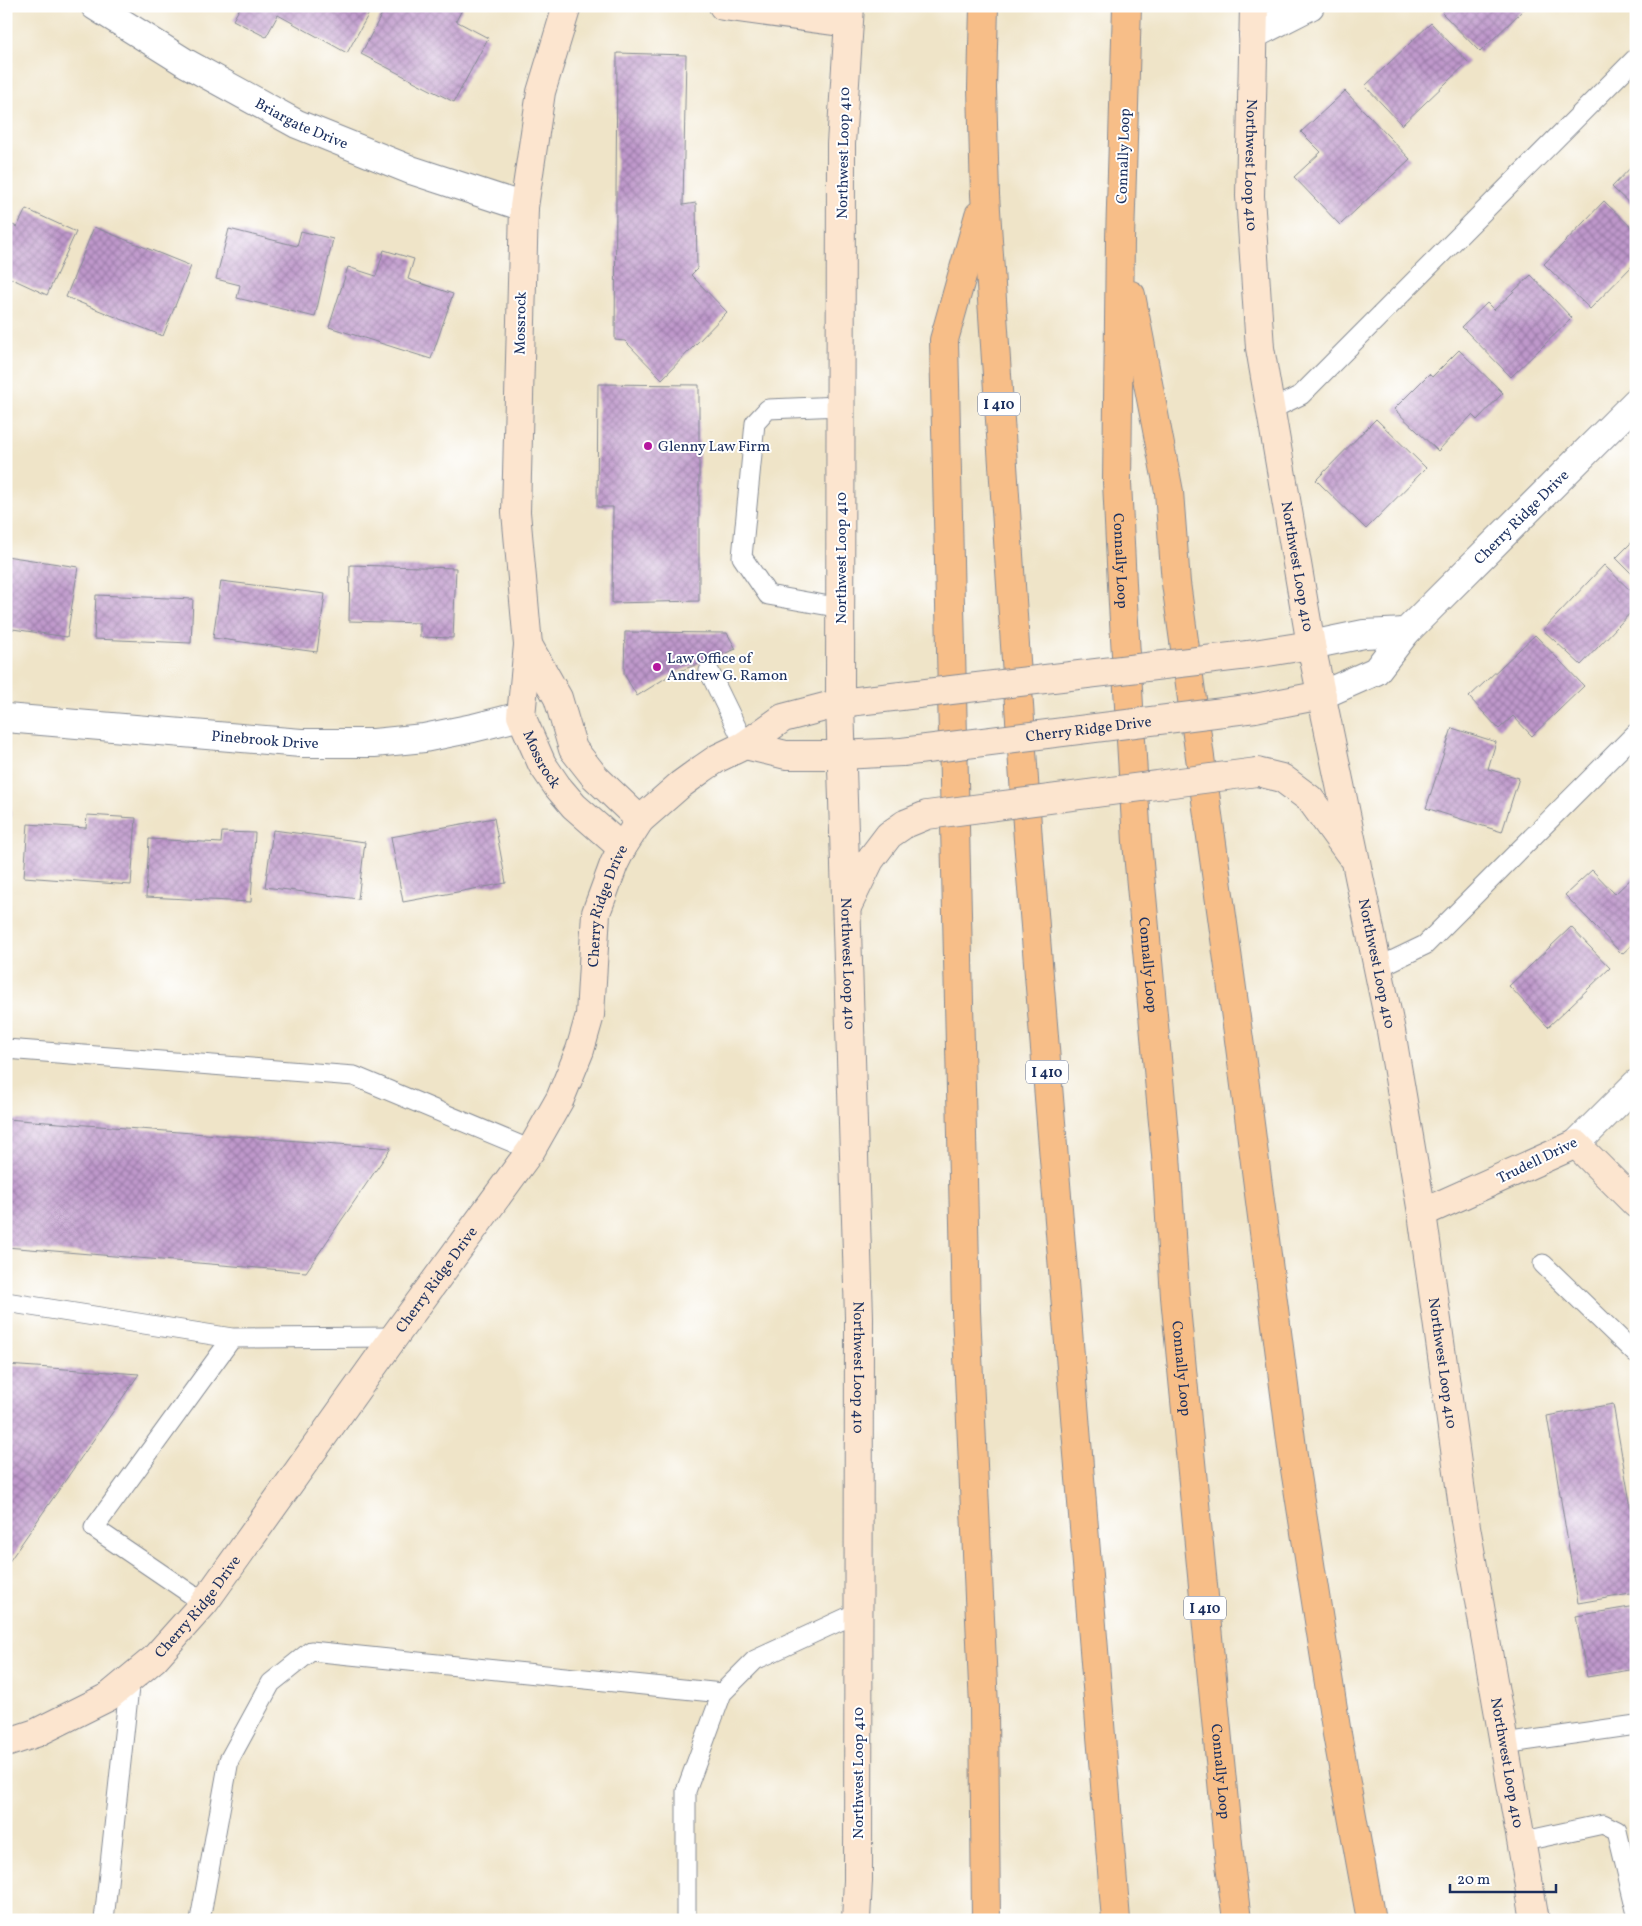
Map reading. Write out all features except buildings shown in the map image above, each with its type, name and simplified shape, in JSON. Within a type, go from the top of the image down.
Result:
[{"type":"highway","name":"I 410","points":[[984,6],[982,88],[985,195],[1027,830],[1116,1920]]},
{"type":"highway","name":"Connally Loop","points":[[1127,6],[1120,239],[1117,482],[1137,842],[1166,1155],[1176,1307],[1237,1920]]},
{"type":"highway","points":[[985,195],[944,340],[966,1311],[984,1707],[986,1920]]},
{"type":"highway","points":[[1120,239],[1169,492],[1176,583],[1239,1037],[1294,1463],[1335,1725],[1371,1920]]},
{"type":"highway","points":[[1100,1920],[1106,1802]]},
{"type":"main road","name":"Mossrock","points":[[567,6],[541,92],[524,207],[516,512],[528,645],[521,716],[542,764],[557,786],[574,806],[622,848]]},
{"type":"main road","points":[[723,6],[849,14]]},
{"type":"main road","name":"Northwest Loop 410","points":[[1254,6],[1250,196],[1260,348],[1311,645],[1391,1031],[1422,1213],[1465,1521],[1535,1920]]},
{"type":"main road","name":"Northwest Loop 410","points":[[849,14],[841,144],[840,703],[859,1316],[858,1870],[856,1920]]},
{"type":"main road","name":"Mossrock","points":[[528,645],[558,698],[574,749],[595,776],[640,820]]},
{"type":"main road","name":"Cherry Ridge Drive","points":[[6,1743],[36,1733],[108,1697],[154,1659],[204,1603],[394,1337],[532,1150],[560,1099],[580,1050],[590,1015],[596,913],[605,884],[622,848],[640,820],[680,785],[718,758],[745,745],[783,718],[840,703],[1248,655],[1311,645]]},
{"type":"main road","name":"Cherry Ridge Drive","points":[[745,745],[786,755],[902,752],[1255,708],[1322,695]]},
{"type":"main road","points":[[847,908],[870,860],[889,835],[905,824],[927,815],[1257,772],[1282,778],[1310,800],[1356,862]]},
{"type":"main road","points":[[1576,1144],[1636,1204]]},
{"type":"main road","name":"Trudell Drive","points":[[1422,1213],[1576,1144]]},
{"type":"street","name":"Briargate Drive","points":[[95,6],[186,63],[297,124],[411,170],[524,207]]},
{"type":"street","points":[[1253,35],[1310,6]]},
{"type":"street","name":"Cherry Ridge Drive","points":[[1322,695],[1376,671],[1406,632],[1636,402]]},
{"type":"street","name":"Cherry Ridge Drive","points":[[1311,645],[1364,634],[1406,632]]},
{"type":"street","name":"Pinebrook Drive","points":[[6,718],[291,742],[374,743],[424,738],[521,716]]},
{"type":"street","name":"Trudell Drive","points":[[1576,1144],[1636,1084]]},
{"type":"lane","points":[[1270,410],[1301,395],[1636,58]]},
{"type":"lane","points":[[841,406],[768,409],[755,423],[742,557],[768,595],[841,608]]},
{"type":"lane","points":[[709,671],[745,745]]},
{"type":"lane","points":[[1378,968],[1425,946],[1636,733]]},
{"type":"lane","points":[[6,1049],[354,1076],[532,1150]]},
{"type":"lane","points":[[1543,1264],[1636,1354]]},
{"type":"lane","points":[[6,1302],[232,1338],[394,1337]]},
{"type":"lane","points":[[204,1603],[94,1528],[232,1338]]},
{"type":"lane","points":[[686,1920],[686,1791],[722,1693],[755,1660],[859,1612]]},
{"type":"lane","points":[[200,1920],[229,1760],[271,1683],[311,1651],[722,1693]]},
{"type":"lane","points":[[104,1920],[130,1678]]},
{"type":"lane","points":[[1504,1744],[1636,1725]]},
{"type":"lane","points":[[1520,1842],[1603,1824],[1617,1831],[1636,1910]]},
{"type":"place","name":"Glenny Law Firm","points":[[648,446]]},
{"type":"place","name":"Law Office of Andrew G. Ramon","points":[[657,667]]}]
